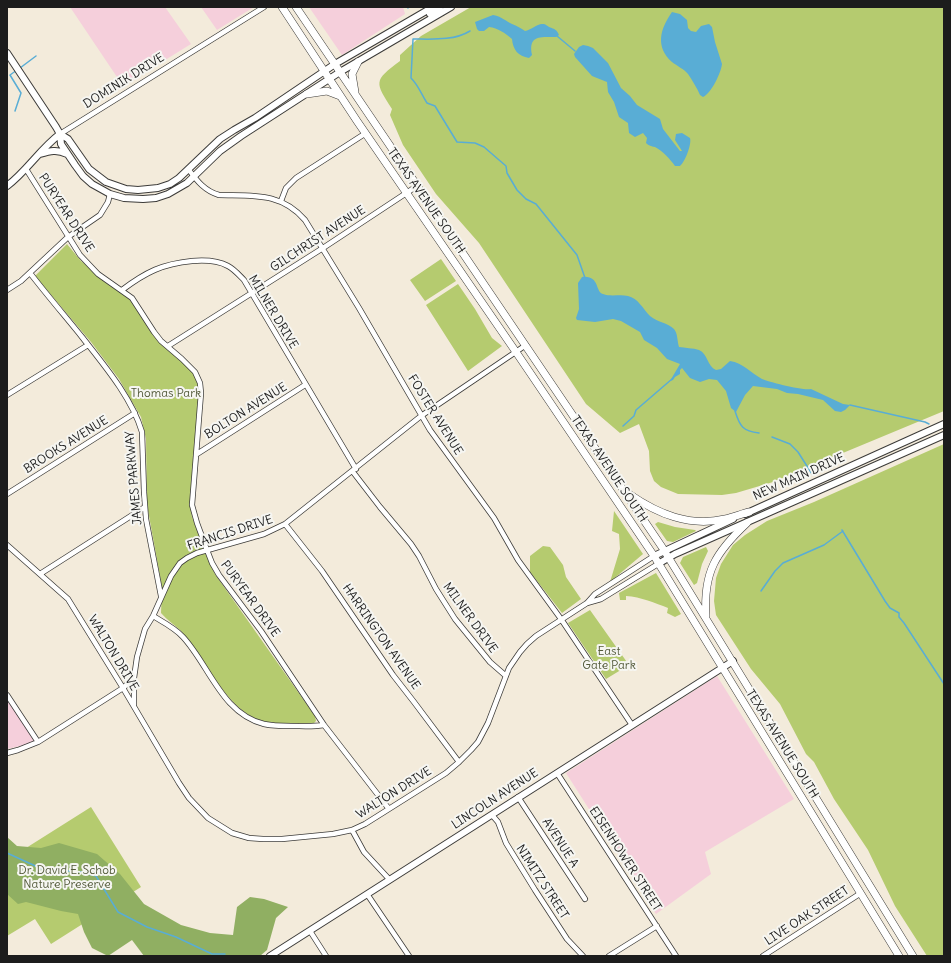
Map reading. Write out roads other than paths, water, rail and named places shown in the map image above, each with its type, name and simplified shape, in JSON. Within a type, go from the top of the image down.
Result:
[{"type":"main road","name":"TEXAS AVENUE SOUTH","points":[[282,7],[341,97],[654,556],[796,790],[861,893],[897,955]]},
{"type":"main road","name":"TEXAS AVENUE SOUTH","points":[[296,7],[667,554],[913,956]]},
{"type":"main road","points":[[356,96],[352,74],[358,62]]},
{"type":"main road","points":[[307,94],[327,91],[341,97]]},
{"type":"main road","points":[[576,440],[586,434]]},
{"type":"main road","points":[[626,493],[655,510],[681,519],[725,519],[749,512]]},
{"type":"main road","points":[[706,618],[705,595],[708,577],[712,566],[726,543],[747,523]]},
{"type":"main road","points":[[796,790],[807,783]]},
{"type":"street","name":"DOMINIK DRIVE","points":[[7,186],[26,169],[49,143],[60,134],[264,7]]},
{"type":"street","points":[[7,53],[60,134],[68,139],[84,162],[96,175],[106,182],[122,188],[138,190],[158,188],[170,184],[189,170],[220,139],[325,72],[335,64],[433,7]]},
{"type":"street","points":[[425,22],[430,14],[440,7]]},
{"type":"street","points":[[60,134],[61,144],[75,165],[88,180],[99,188],[110,194],[129,199],[156,198],[178,189],[194,177],[230,143],[340,72],[451,7]]},
{"type":"street","points":[[281,201],[286,188],[296,178],[366,133]]},
{"type":"street","points":[[38,155],[57,150],[68,155]]},
{"type":"street","name":"PURYEAR DRIVE","points":[[26,169],[80,255],[98,274],[132,298],[161,341],[195,372],[200,383],[201,408],[192,505],[212,563],[219,575],[261,631],[324,725],[389,809]]},
{"type":"street","name":"FOSTER AVENUE","points":[[189,170],[206,190],[218,195],[260,196],[281,201],[298,212],[305,220],[440,446],[494,518],[518,560],[561,619],[632,725]]},
{"type":"street","name":"GILCHRIST AVENUE","points":[[168,346],[323,248],[417,186]]},
{"type":"street","points":[[7,290],[21,281],[68,237],[100,215],[108,202],[110,194]]},
{"type":"street","name":"MILNER DRIVE","points":[[122,290],[142,276],[165,265],[176,263],[204,261],[219,262],[229,266],[244,280],[354,471],[380,507],[411,544],[436,589],[455,619],[490,662],[506,676]]},
{"type":"street","name":"JAMES PARKWAY","points":[[30,273],[116,382],[135,413],[142,432],[146,519],[161,596]]},
{"type":"street","points":[[7,395],[88,345]]},
{"type":"street","name":"FRANCIS DRIVE","points":[[134,707],[134,678],[137,656],[143,634],[153,616],[170,576],[180,563],[192,555],[264,534],[286,524],[421,416],[526,345]]},
{"type":"street","name":"BOLTON AVENUE","points":[[197,454],[305,385]]},
{"type":"street","name":"BROOKS AVENUE","points":[[7,494],[135,413]]},
{"type":"street","name":"NEW MAIN DRIVE","points":[[667,554],[749,512],[944,424]]},
{"type":"street","name":"NEW MAIN DRIVE","points":[[667,554],[747,523],[944,435]]},
{"type":"street","points":[[868,458],[873,467]]},
{"type":"street","points":[[40,574],[145,507]]},
{"type":"street","name":"HARRINGTON AVENUE","points":[[286,524],[322,571],[393,675],[459,762]]},
{"type":"street","name":"WALTON DRIVE","points":[[7,545],[68,599],[189,798],[208,818],[226,830],[249,838],[263,839],[282,839],[332,834],[352,830],[365,824],[446,773],[478,742],[513,660],[527,644],[536,636],[587,603],[601,599],[658,564]]},
{"type":"street","points":[[654,556],[667,554]]},
{"type":"street","points":[[658,564],[667,554]]},
{"type":"street","name":"WALTON DRIVE","points":[[587,603],[595,594],[654,556]]},
{"type":"street","points":[[153,616],[182,636],[192,648],[225,698],[242,715],[263,724],[276,726],[314,727],[324,725]]},
{"type":"street","name":"LINCOLN AVENUE","points":[[270,956],[733,661]]},
{"type":"street","points":[[7,753],[38,742],[123,688],[134,678]]},
{"type":"street","points":[[7,695],[38,742]]},
{"type":"street","name":"EISENHOWER STREET","points":[[557,773],[676,956]]},
{"type":"street","name":"AVENUE A","points":[[518,797],[585,899]]},
{"type":"street","name":"NIMITZ STREET","points":[[492,814],[498,822],[506,843],[567,940],[583,956]]},
{"type":"street","points":[[352,830],[364,852],[389,879]]},
{"type":"street","name":"LIVE OAK STREET","points":[[763,956],[861,893]]},
{"type":"street","points":[[367,894],[409,956]]},
{"type":"street","points":[[609,956],[657,926]]},
{"type":"street","points":[[310,931],[326,956]]},
{"type":"water","points":[[672,12],[680,14],[687,20],[688,28],[691,31],[696,32],[701,26],[709,24],[712,27],[722,64],[720,73],[715,83],[709,92],[703,97],[700,95],[688,74],[672,62],[663,50],[661,44],[662,31]]},
{"type":"water","points":[[493,15],[502,18],[525,31],[541,24],[545,24],[556,30],[559,35],[556,37],[536,38],[531,48],[532,55],[529,58],[525,57],[517,52],[512,39],[501,31],[489,27],[484,31],[479,31],[477,29],[475,22]]},
{"type":"water","points":[[583,45],[593,48],[608,63],[621,88],[637,105],[660,119],[663,129],[680,151],[682,151],[675,140],[676,134],[682,133],[690,138],[688,153],[680,166],[675,166],[661,151],[647,144],[647,138],[643,133],[635,137],[629,133],[628,123],[619,117],[614,102],[608,92],[607,82],[592,76],[575,57],[574,54],[579,47]]},
{"type":"water","points":[[582,277],[592,279],[603,294],[625,295],[635,299],[650,316],[674,329],[677,335],[679,347],[699,350],[704,354],[711,366],[716,370],[721,369],[730,361],[735,362],[762,379],[794,388],[811,389],[843,404],[850,405],[841,412],[835,411],[823,400],[787,393],[777,389],[753,386],[745,395],[736,412],[731,408],[726,391],[717,380],[709,379],[700,382],[690,378],[682,368],[680,370],[680,374],[670,381],[680,364],[667,359],[657,348],[644,340],[640,332],[621,321],[613,319],[595,322],[577,320],[576,318],[579,309],[578,283]]},
{"type":"waterway","points":[[470,31],[450,38],[413,39],[411,78],[427,103],[435,106],[457,142],[475,143],[484,147],[506,166],[507,173],[517,190],[526,199],[536,204],[577,255],[585,278]]},
{"type":"waterway","points":[[557,36],[575,51]]},
{"type":"waterway","points":[[20,68],[36,56]]},
{"type":"waterway","points":[[15,111],[21,93],[10,75],[17,70]]},
{"type":"waterway","points":[[623,426],[634,416],[636,410],[672,379]]},
{"type":"waterway","points":[[850,405],[929,424]]},
{"type":"waterway","points":[[735,411],[743,427],[749,431],[759,433]]},
{"type":"waterway","points":[[772,437],[790,444],[798,452],[812,474]]},
{"type":"waterway","points":[[842,530],[885,601],[890,608],[899,613],[899,617],[944,684]]},
{"type":"waterway","points":[[761,591],[775,571],[783,563],[824,545],[843,531]]},
{"type":"waterway","points":[[7,853],[42,869],[81,872],[96,876],[118,912],[147,927],[176,937],[212,954],[225,954]]},
{"type":"park label","name":"Thomas Park","points":[[166,394]]},
{"type":"park label","name":"East Gate Park","points":[[609,659]]},
{"type":"park label","name":"Dr. David E. Schob Nature Preserve","points":[[67,878]]}]
